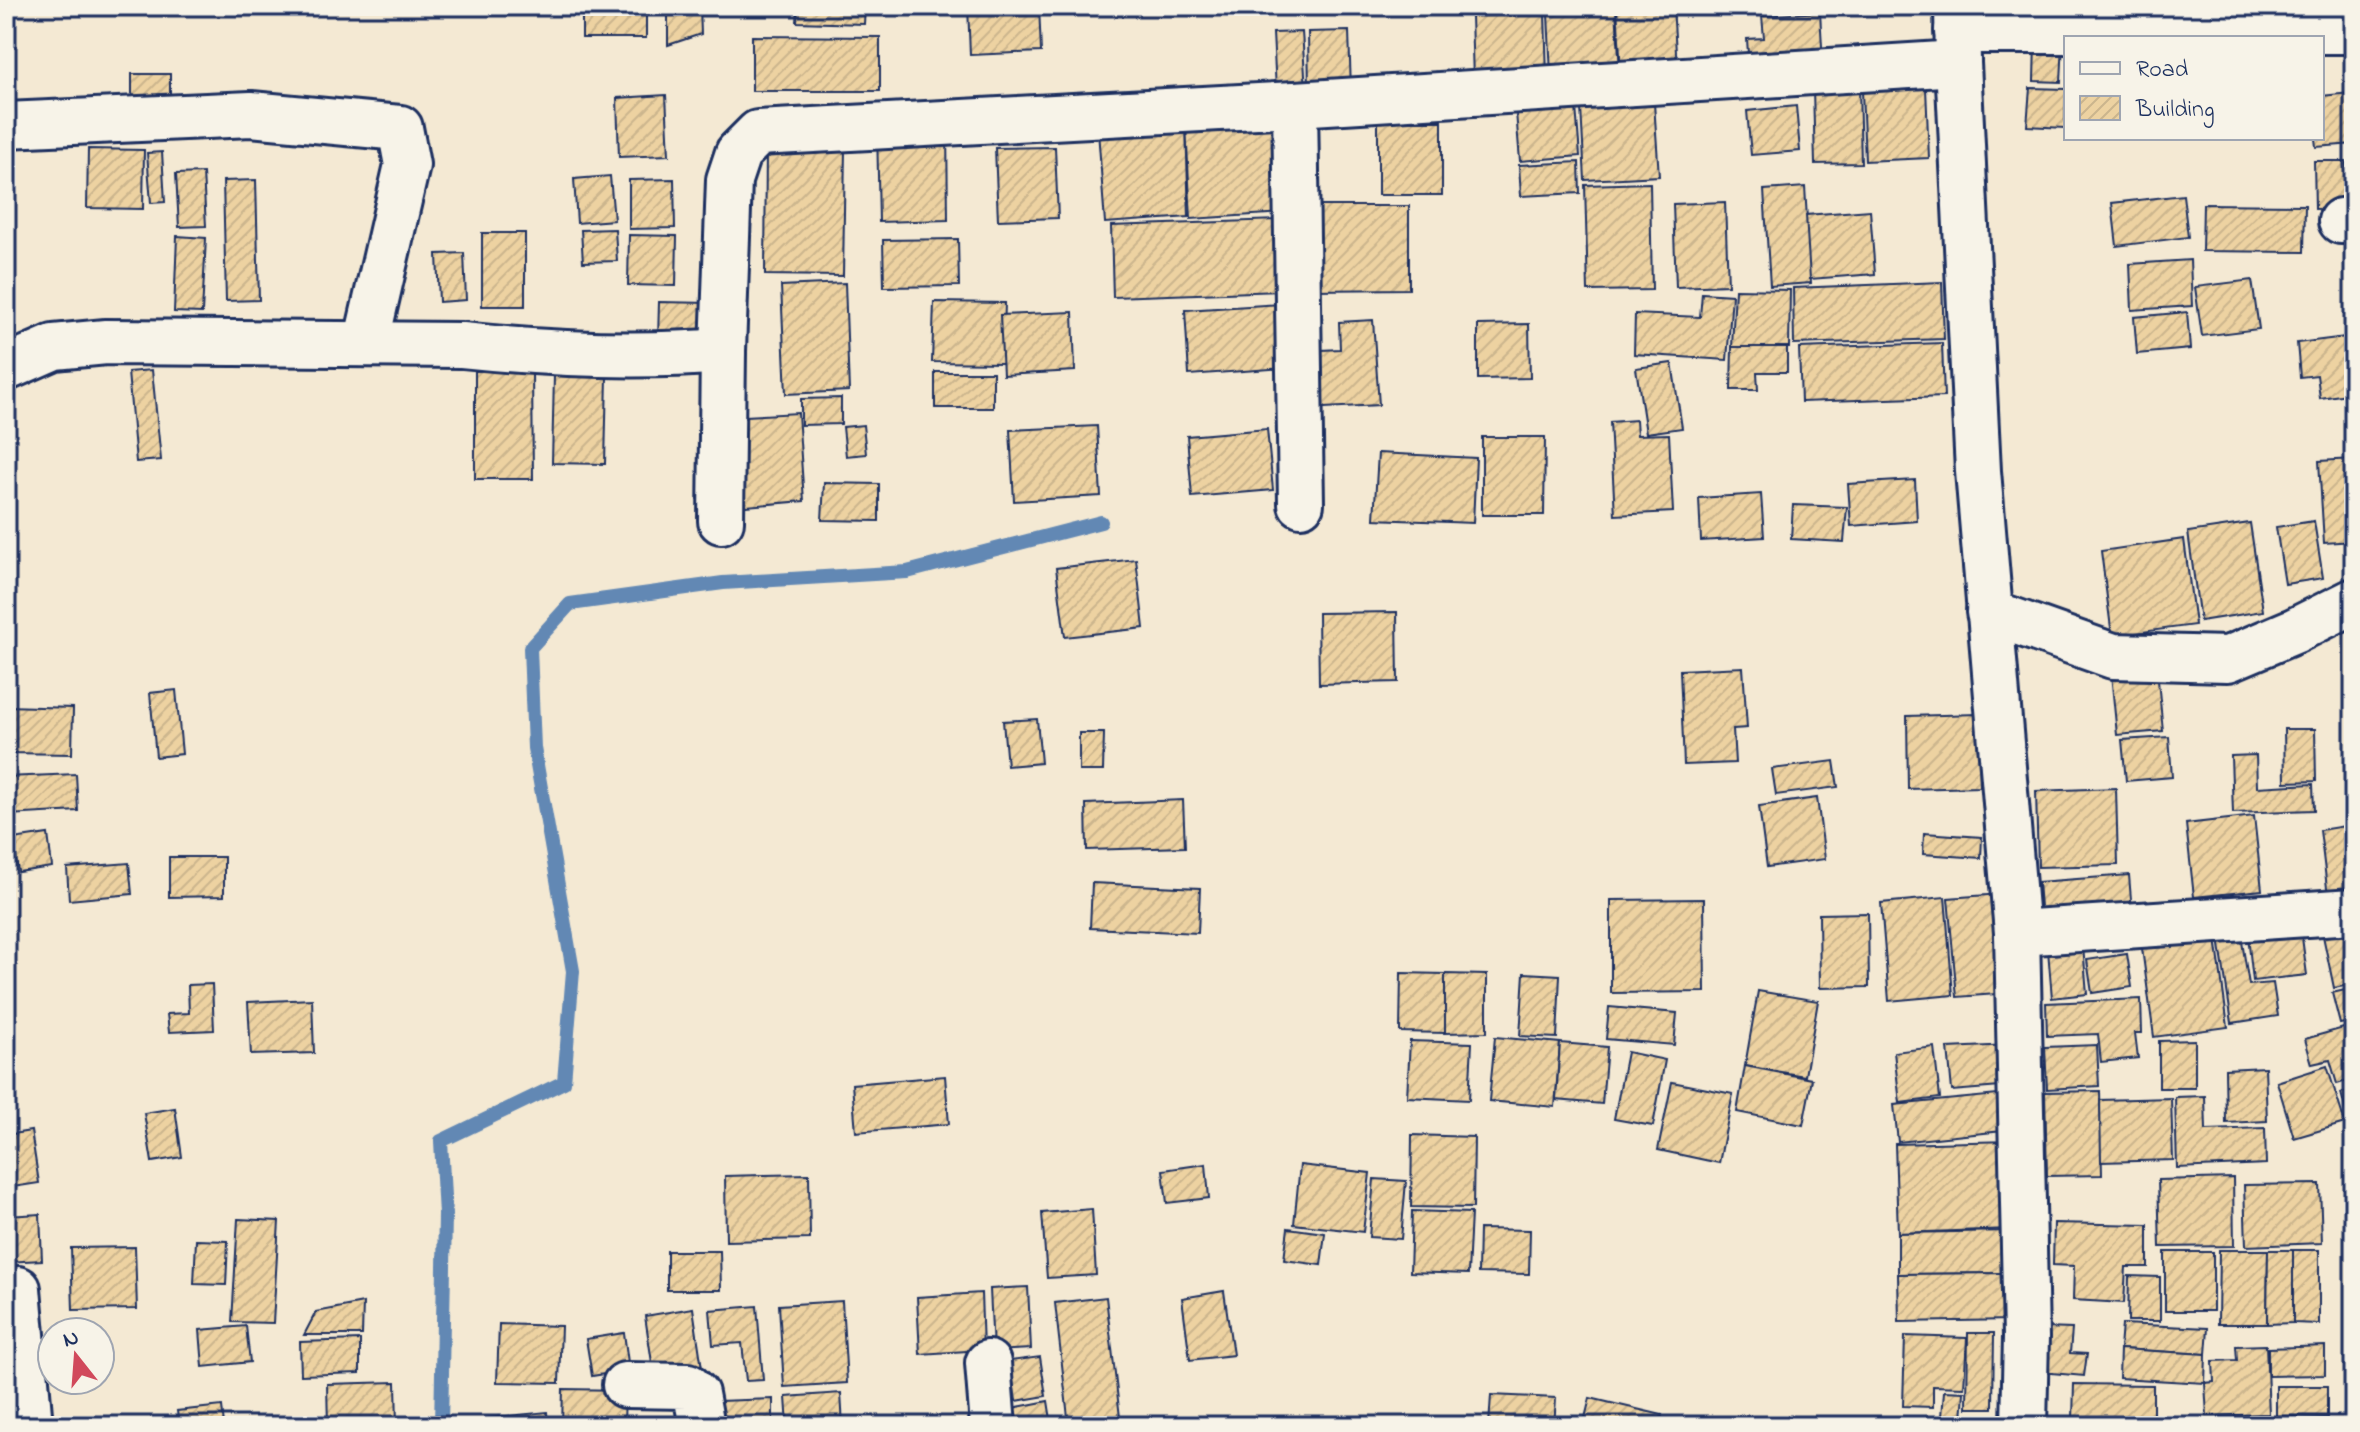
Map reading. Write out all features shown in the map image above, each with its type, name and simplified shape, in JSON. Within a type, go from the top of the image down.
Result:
[{"type":"street","points":[[721,521],[729,180],[738,153],[758,133],[1295,104],[1957,33],[2354,31]]},
{"type":"street","points":[[1957,33],[1978,471],[2017,933],[2026,1337],[2024,1426]]},
{"type":"street","points":[[1295,104],[1301,504]]},
{"type":"street","points":[[6,125],[251,114],[400,128],[407,165],[366,344]]},
{"type":"street","points":[[6,368],[54,347],[106,342],[462,345],[521,351],[667,356],[723,351]]},
{"type":"street","points":[[1989,612],[2113,656],[2228,659],[2354,601]]},
{"type":"street","points":[[2017,933],[2354,911]]},
{"type":"street","points":[[18,1289],[30,1426]]},
{"type":"street","points":[[988,1363],[993,1426]]},
{"type":"street","points":[[625,1385],[688,1386],[696,1394],[702,1426]]},
{"type":"building","points":[[582,6],[646,6],[646,38],[582,38]]},
{"type":"building","points":[[668,6],[700,6],[701,34],[668,45]]},
{"type":"building","points":[[798,6],[865,6],[864,24],[797,22]]},
{"type":"building","points":[[968,6],[1039,6],[1041,52],[970,55]]},
{"type":"building","points":[[1331,6],[1382,6],[1382,7],[1332,12]]},
{"type":"building","points":[[1673,6],[1677,68],[1621,71],[1617,7]]},
{"type":"building","points":[[2071,6],[2140,6],[2140,9],[2071,10]]},
{"type":"building","points":[[2149,6],[2194,6],[2194,8],[2149,10]]},
{"type":"building","points":[[2201,6],[2235,6],[2235,14],[2201,15]]},
{"type":"building","points":[[1616,10],[1620,71],[1551,75],[1548,14]]},
{"type":"building","points":[[1820,12],[1823,64],[1749,69],[1747,39],[1764,38],[1762,16]]},
{"type":"building","points":[[1545,14],[1547,77],[1473,79],[1471,16]]},
{"type":"building","points":[[1349,31],[1351,90],[1309,91],[1308,32]]},
{"type":"building","points":[[1302,32],[1306,89],[1276,90],[1273,33]]},
{"type":"building","points":[[752,36],[880,37],[880,91],[752,91]]},
{"type":"building","points":[[2035,41],[2063,42],[2061,82],[2034,81]]},
{"type":"building","points":[[132,74],[170,74],[170,113],[132,113]]},
{"type":"building","points":[[1859,87],[1861,163],[1815,164],[1813,89]]},
{"type":"building","points":[[1926,88],[1929,158],[1865,161],[1862,91]]},
{"type":"building","points":[[2030,88],[2064,89],[2064,128],[2027,126]]},
{"type":"building","points":[[2350,93],[2354,144],[2316,147],[2315,140],[2324,140],[2324,96]]},
{"type":"building","points":[[666,95],[669,155],[619,157],[617,98]]},
{"type":"building","points":[[1654,103],[1659,176],[1585,180],[1581,108]]},
{"type":"building","points":[[1796,106],[1800,151],[1751,155],[1747,111]]},
{"type":"building","points":[[1576,107],[1580,156],[1520,161],[1516,112]]},
{"type":"building","points":[[1278,121],[1284,213],[1191,219],[1186,127]]},
{"type":"building","points":[[1378,121],[1442,121],[1442,195],[1378,195]]},
{"type":"building","points":[[947,126],[948,220],[879,222],[877,128]]},
{"type":"building","points":[[1186,127],[1189,217],[1105,223],[1098,131]]},
{"type":"building","points":[[766,147],[845,148],[843,276],[765,275]]},
{"type":"building","points":[[1055,147],[1058,218],[998,220],[995,148]]},
{"type":"building","points":[[88,149],[144,150],[143,209],[87,208]]},
{"type":"building","points":[[162,152],[165,202],[151,203],[147,153]]},
{"type":"building","points":[[2314,161],[2346,161],[2347,208],[2315,209]]},
{"type":"building","points":[[1579,162],[1580,193],[1521,196],[1519,165]]},
{"type":"building","points":[[203,173],[206,226],[179,227],[176,174]]},
{"type":"building","points":[[610,176],[614,220],[577,223],[574,179]]},
{"type":"building","points":[[674,179],[675,228],[629,229],[629,180]]},
{"type":"building","points":[[256,180],[259,300],[226,301],[223,181]]},
{"type":"building","points":[[1650,183],[1652,290],[1588,291],[1585,185]]},
{"type":"building","points":[[1805,187],[1811,283],[1770,286],[1764,190]]},
{"type":"building","points":[[2183,195],[2188,237],[2117,246],[2112,203]]},
{"type":"building","points":[[1725,202],[1728,285],[1676,287],[1673,204]]},
{"type":"building","points":[[2203,204],[2305,205],[2304,252],[2202,251]]},
{"type":"building","points":[[1312,206],[1409,206],[1409,289],[1312,290]]},
{"type":"building","points":[[1870,210],[1875,274],[1810,279],[1806,215]]},
{"type":"building","points":[[1278,220],[1281,291],[1113,297],[1111,226]]},
{"type":"building","points":[[615,229],[617,261],[583,262],[581,230]]},
{"type":"building","points":[[482,233],[525,233],[525,306],[482,306]]},
{"type":"building","points":[[629,235],[677,236],[676,286],[628,285]]},
{"type":"building","points":[[177,236],[206,238],[202,313],[174,312]]},
{"type":"building","points":[[958,239],[959,286],[884,287],[883,240]]},
{"type":"building","points":[[464,253],[466,300],[439,302],[437,254]]},
{"type":"building","points":[[2190,260],[2192,306],[2132,310],[2130,264]]},
{"type":"building","points":[[2252,280],[2259,329],[2202,336],[2195,287]]},
{"type":"building","points":[[1942,282],[1944,339],[1794,344],[1793,288]]},
{"type":"building","points":[[845,283],[849,391],[786,394],[781,286]]},
{"type":"building","points":[[1735,289],[1790,290],[1789,348],[1732,347]]},
{"type":"building","points":[[1702,293],[1732,295],[1727,360],[1634,354],[1635,314],[1700,317]]},
{"type":"building","points":[[659,302],[710,303],[710,341],[658,340]]},
{"type":"building","points":[[934,302],[1005,303],[1003,363],[932,362]]},
{"type":"building","points":[[1282,304],[1285,368],[1189,375],[1185,310]]},
{"type":"building","points":[[1073,312],[1075,371],[1003,375],[1000,315]]},
{"type":"building","points":[[2187,312],[2190,349],[2137,354],[2134,317]]},
{"type":"building","points":[[1373,320],[1379,405],[1306,409],[1302,351],[1340,349],[1339,322]]},
{"type":"building","points":[[1529,324],[1530,378],[1478,379],[1478,325]]},
{"type":"building","points":[[2354,336],[2354,393],[2320,398],[2317,375],[2300,377],[2297,343]]},
{"type":"building","points":[[1942,343],[1944,397],[1801,402],[1799,348]]},
{"type":"building","points":[[1732,347],[1787,347],[1787,372],[1757,372],[1758,390],[1731,390]]},
{"type":"building","points":[[1672,363],[1682,428],[1646,433],[1636,368]]},
{"type":"building","points":[[152,370],[161,460],[136,462],[128,372]]},
{"type":"building","points":[[475,371],[532,371],[533,479],[475,479]]},
{"type":"building","points":[[935,372],[993,372],[993,408],[935,408]]},
{"type":"building","points":[[554,375],[607,376],[605,464],[552,463]]},
{"type":"building","points":[[841,398],[841,424],[801,425],[801,399]]},
{"type":"building","points":[[798,413],[804,501],[734,507],[727,417]]},
{"type":"building","points":[[1636,420],[1637,435],[1669,434],[1673,512],[1615,515],[1610,422]]},
{"type":"building","points":[[863,425],[866,454],[846,456],[843,427]]},
{"type":"building","points":[[1097,426],[1101,496],[1014,501],[1010,430]]},
{"type":"building","points":[[1267,429],[1273,490],[1192,497],[1187,436]]},
{"type":"building","points":[[1482,437],[1545,437],[1544,515],[1482,515]]},
{"type":"building","points":[[1378,453],[1476,458],[1473,523],[1374,519]]},
{"type":"building","points":[[2354,459],[2354,541],[2324,543],[2319,461]]},
{"type":"building","points":[[1915,480],[1917,521],[1851,526],[1848,484]]},
{"type":"building","points":[[824,483],[879,484],[879,521],[822,520]]},
{"type":"building","points":[[1761,494],[1764,537],[1701,541],[1699,498]]},
{"type":"building","points":[[1793,505],[1847,507],[1844,542],[1791,539]]},
{"type":"building","points":[[2314,521],[2323,578],[2285,584],[2276,527]]},
{"type":"building","points":[[2250,523],[2263,611],[2200,621],[2188,532]]},
{"type":"building","points":[[2184,539],[2195,625],[2112,636],[2101,551]]},
{"type":"building","points":[[1136,559],[1144,628],[1065,637],[1056,568]]},
{"type":"building","points":[[1397,612],[1398,682],[1319,684],[1318,613]]},
{"type":"building","points":[[1743,667],[1747,728],[1733,729],[1735,763],[1684,765],[1680,670]]},
{"type":"building","points":[[2157,670],[2163,731],[2117,735],[2111,674]]},
{"type":"building","points":[[176,690],[182,754],[156,757],[150,693]]},
{"type":"building","points":[[6,706],[73,708],[72,754],[6,753]]},
{"type":"building","points":[[1978,714],[1980,787],[1908,789],[1907,716]]},
{"type":"building","points":[[1037,719],[1041,763],[1007,766],[1003,721]]},
{"type":"building","points":[[2284,729],[2315,729],[2316,781],[2285,782]]},
{"type":"building","points":[[1079,733],[1104,733],[1103,771],[1079,771]]},
{"type":"building","points":[[2169,737],[2172,777],[2126,781],[2122,740]]},
{"type":"building","points":[[2256,755],[2257,787],[2313,784],[2314,810],[2233,813],[2231,756]]},
{"type":"building","points":[[1834,761],[1838,787],[1776,795],[1772,769]]},
{"type":"building","points":[[76,774],[78,811],[8,815],[6,777]]},
{"type":"building","points":[[2116,788],[2118,865],[2038,867],[2036,791]]},
{"type":"building","points":[[1817,798],[1825,859],[1767,867],[1759,806]]},
{"type":"building","points":[[1183,800],[1185,847],[1087,850],[1086,804]]},
{"type":"building","points":[[2354,811],[2354,892],[2328,896],[2320,830],[2345,826],[2343,812]]},
{"type":"building","points":[[2254,816],[2262,890],[2194,897],[2186,824]]},
{"type":"building","points":[[1924,833],[1982,837],[1981,858],[1923,854]]},
{"type":"building","points":[[48,834],[52,867],[18,872],[13,839]]},
{"type":"building","points":[[169,857],[224,857],[224,896],[169,897]]},
{"type":"building","points":[[129,863],[132,894],[69,900],[67,868]]},
{"type":"building","points":[[2129,875],[2132,912],[2041,919],[2038,882]]},
{"type":"building","points":[[1092,883],[1200,888],[1198,933],[1090,928]]},
{"type":"building","points":[[2001,894],[2010,993],[1957,997],[1948,898]]},
{"type":"building","points":[[1945,897],[1953,995],[1889,1001],[1881,903]]},
{"type":"building","points":[[1704,899],[1705,992],[1611,993],[1611,900]]},
{"type":"building","points":[[1868,913],[1869,987],[1820,988],[1819,914]]},
{"type":"building","points":[[2354,924],[2354,984],[2334,988],[2322,931]]},
{"type":"building","points":[[2240,929],[2249,985],[2273,983],[2278,1016],[2232,1023],[2218,932]]},
{"type":"building","points":[[2301,930],[2307,975],[2253,981],[2248,936]]},
{"type":"building","points":[[2215,931],[2228,1027],[2154,1037],[2141,941]]},
{"type":"building","points":[[2083,946],[2087,994],[2052,998],[2048,950]]},
{"type":"building","points":[[2127,954],[2132,987],[2092,993],[2087,960]]},
{"type":"building","points":[[1401,973],[1445,974],[1445,1033],[1400,1032]]},
{"type":"building","points":[[1524,973],[1560,975],[1557,1038],[1520,1036]]},
{"type":"building","points":[[1445,974],[1487,975],[1487,1032],[1445,1033]]},
{"type":"building","points":[[212,984],[214,1030],[169,1032],[167,1014],[189,1013],[188,985]]},
{"type":"building","points":[[2354,988],[2354,1021],[2340,1024],[2332,993]]},
{"type":"building","points":[[1758,991],[1818,1001],[1805,1076],[1745,1066]]},
{"type":"building","points":[[312,999],[314,1053],[251,1055],[248,1002]]},
{"type":"building","points":[[2141,999],[2142,1033],[2135,1033],[2138,1058],[2101,1062],[2098,1034],[2047,1036],[2046,1003]]},
{"type":"building","points":[[1609,1007],[1677,1013],[1674,1045],[1606,1039]]},
{"type":"building","points":[[2354,1025],[2354,1079],[2337,1084],[2330,1060],[2312,1064],[2305,1039]]},
{"type":"building","points":[[1495,1037],[1560,1043],[1555,1107],[1489,1101]]},
{"type":"building","points":[[2195,1040],[2195,1088],[2159,1088],[2159,1041]]},
{"type":"building","points":[[1410,1041],[1472,1043],[1469,1100],[1407,1097]]},
{"type":"building","points":[[1560,1043],[1607,1047],[1602,1104],[1556,1100]]},
{"type":"building","points":[[2010,1045],[2012,1086],[1952,1091],[1948,1048]]},
{"type":"building","points":[[2097,1045],[2099,1086],[2047,1089],[2045,1047]]},
{"type":"building","points":[[1934,1047],[1940,1098],[1900,1103],[1894,1052]]},
{"type":"building","points":[[1627,1052],[1665,1060],[1653,1126],[1614,1119]]},
{"type":"building","points":[[1745,1066],[1812,1079],[1803,1125],[1737,1112]]},
{"type":"building","points":[[2327,1066],[2345,1123],[2294,1138],[2277,1082]]},
{"type":"building","points":[[2265,1067],[2267,1121],[2226,1123],[2225,1069]]},
{"type":"building","points":[[945,1076],[949,1124],[856,1132],[852,1084]]},
{"type":"building","points":[[1672,1082],[1733,1094],[1719,1163],[1658,1150]]},
{"type":"building","points":[[2354,1089],[2354,1120],[2349,1122],[2341,1093]]},
{"type":"building","points":[[2100,1091],[2102,1175],[2047,1176],[2045,1092]]},
{"type":"building","points":[[2008,1094],[2012,1130],[1898,1142],[1894,1105]]},
{"type":"building","points":[[2205,1096],[2206,1130],[2265,1128],[2266,1164],[2177,1168],[2175,1097]]},
{"type":"building","points":[[2171,1098],[2173,1160],[2101,1162],[2100,1100]]},
{"type":"building","points":[[175,1108],[182,1157],[152,1162],[144,1113]]},
{"type":"building","points":[[2354,1126],[2354,1168],[2347,1127]]},
{"type":"building","points":[[31,1131],[39,1183],[6,1188],[6,1135]]},
{"type":"building","points":[[1412,1135],[1474,1137],[1473,1208],[1411,1207]]},
{"type":"building","points":[[2010,1141],[2012,1229],[1898,1233],[1895,1144]]},
{"type":"building","points":[[1206,1164],[1209,1198],[1167,1203],[1163,1170]]},
{"type":"building","points":[[1300,1165],[1370,1173],[1363,1232],[1294,1224]]},
{"type":"building","points":[[809,1174],[810,1239],[726,1241],[725,1176]]},
{"type":"building","points":[[2233,1178],[2234,1246],[2160,1247],[2158,1180]]},
{"type":"building","points":[[1374,1179],[1406,1181],[1401,1239],[1369,1237]]},
{"type":"building","points":[[2320,1184],[2322,1243],[2246,1246],[2244,1185]]},
{"type":"building","points":[[1092,1209],[1096,1275],[1047,1278],[1042,1213]]},
{"type":"building","points":[[1412,1211],[1471,1213],[1468,1274],[1410,1272]]},
{"type":"building","points":[[40,1214],[42,1260],[6,1262],[6,1216]]},
{"type":"building","points":[[238,1219],[279,1221],[273,1323],[232,1322]]},
{"type":"building","points":[[2054,1223],[2148,1225],[2148,1267],[2126,1267],[2124,1303],[2073,1300],[2074,1266],[2053,1265]]},
{"type":"building","points":[[1288,1228],[1325,1233],[1321,1265],[1284,1260]]},
{"type":"building","points":[[1479,1229],[1530,1230],[1529,1274],[1478,1273]]},
{"type":"building","points":[[2013,1231],[2013,1273],[1898,1274],[1898,1233]]},
{"type":"building","points":[[196,1240],[228,1241],[226,1285],[194,1284]]},
{"type":"building","points":[[135,1247],[137,1309],[73,1310],[71,1248]]},
{"type":"building","points":[[2219,1250],[2268,1250],[2267,1324],[2218,1324]]},
{"type":"building","points":[[2268,1250],[2293,1250],[2293,1323],[2267,1324]]},
{"type":"building","points":[[2293,1250],[2319,1250],[2319,1324],[2293,1323]]},
{"type":"building","points":[[667,1251],[720,1251],[721,1290],[667,1290]]},
{"type":"building","points":[[2165,1252],[2213,1252],[2213,1311],[2165,1311]]},
{"type":"building","points":[[2013,1273],[2013,1320],[1899,1322],[1898,1274]]},
{"type":"building","points":[[2129,1276],[2160,1277],[2160,1321],[2128,1321]]},
{"type":"building","points":[[1028,1287],[1031,1349],[993,1351],[990,1289]]},
{"type":"building","points":[[1224,1291],[1233,1355],[1190,1360],[1182,1298]]},
{"type":"building","points":[[981,1293],[983,1350],[920,1354],[917,1297]]},
{"type":"building","points":[[1106,1297],[1121,1426],[1069,1426],[1055,1303]]},
{"type":"building","points":[[842,1301],[847,1383],[784,1387],[779,1305]]},
{"type":"building","points":[[363,1303],[362,1335],[304,1335],[316,1312]]},
{"type":"building","points":[[757,1306],[763,1380],[746,1381],[742,1343],[713,1345],[710,1310]]},
{"type":"building","points":[[693,1308],[702,1368],[654,1376],[645,1316]]},
{"type":"building","points":[[499,1324],[561,1326],[559,1383],[497,1382]]},
{"type":"building","points":[[2122,1324],[2208,1328],[2206,1354],[2120,1349]]},
{"type":"building","points":[[246,1326],[250,1362],[203,1367],[200,1330]]},
{"type":"building","points":[[2044,1328],[2072,1329],[2070,1353],[2087,1354],[2084,1376],[2041,1372]]},
{"type":"building","points":[[624,1333],[629,1370],[592,1376],[586,1339]]},
{"type":"building","points":[[1968,1333],[1994,1333],[1993,1408],[1967,1408]]},
{"type":"building","points":[[1905,1336],[1967,1338],[1964,1387],[1933,1386],[1933,1407],[1903,1406]]},
{"type":"building","points":[[360,1340],[360,1373],[301,1375],[300,1342]]},
{"type":"building","points":[[2266,1345],[2269,1414],[2207,1416],[2205,1383],[2214,1382],[2213,1361],[2237,1360],[2236,1346]]},
{"type":"building","points":[[2325,1346],[2325,1375],[2268,1376],[2268,1348]]},
{"type":"building","points":[[2120,1349],[2206,1354],[2205,1383],[2119,1378]]},
{"type":"building","points":[[1040,1357],[1046,1396],[1016,1401],[1010,1361]]},
{"type":"building","points":[[396,1382],[397,1426],[328,1426],[327,1384]]},
{"type":"building","points":[[2074,1384],[2153,1385],[2153,1420],[2073,1420]]},
{"type":"building","points":[[2276,1386],[2327,1386],[2327,1417],[2276,1416]]},
{"type":"building","points":[[563,1389],[625,1390],[624,1426],[562,1426]]},
{"type":"building","points":[[1944,1391],[1964,1392],[1962,1419],[1942,1417]]},
{"type":"building","points":[[841,1393],[843,1426],[788,1426],[786,1397]]},
{"type":"building","points":[[1491,1395],[1556,1398],[1554,1426],[1489,1426]]},
{"type":"building","points":[[1590,1398],[1662,1415],[1659,1426],[1583,1426]]},
{"type":"building","points":[[773,1399],[773,1426],[718,1426],[718,1401]]},
{"type":"building","points":[[1048,1401],[1052,1426],[1004,1426],[1002,1410]]},
{"type":"building","points":[[222,1406],[224,1426],[179,1426],[177,1411]]},
{"type":"building","points":[[547,1412],[548,1426],[489,1426],[488,1418]]},
{"type":"building","points":[[2280,1417],[2281,1426],[2229,1426],[2229,1419]]},
{"type":"building","points":[[1978,1418],[2006,1419],[2005,1426],[1978,1426]]},
{"type":"waterway","points":[[441,1426],[445,1215],[441,1141],[564,1082],[573,971],[534,748],[530,648],[570,604],[723,583],[907,572],[1101,522]]}]
